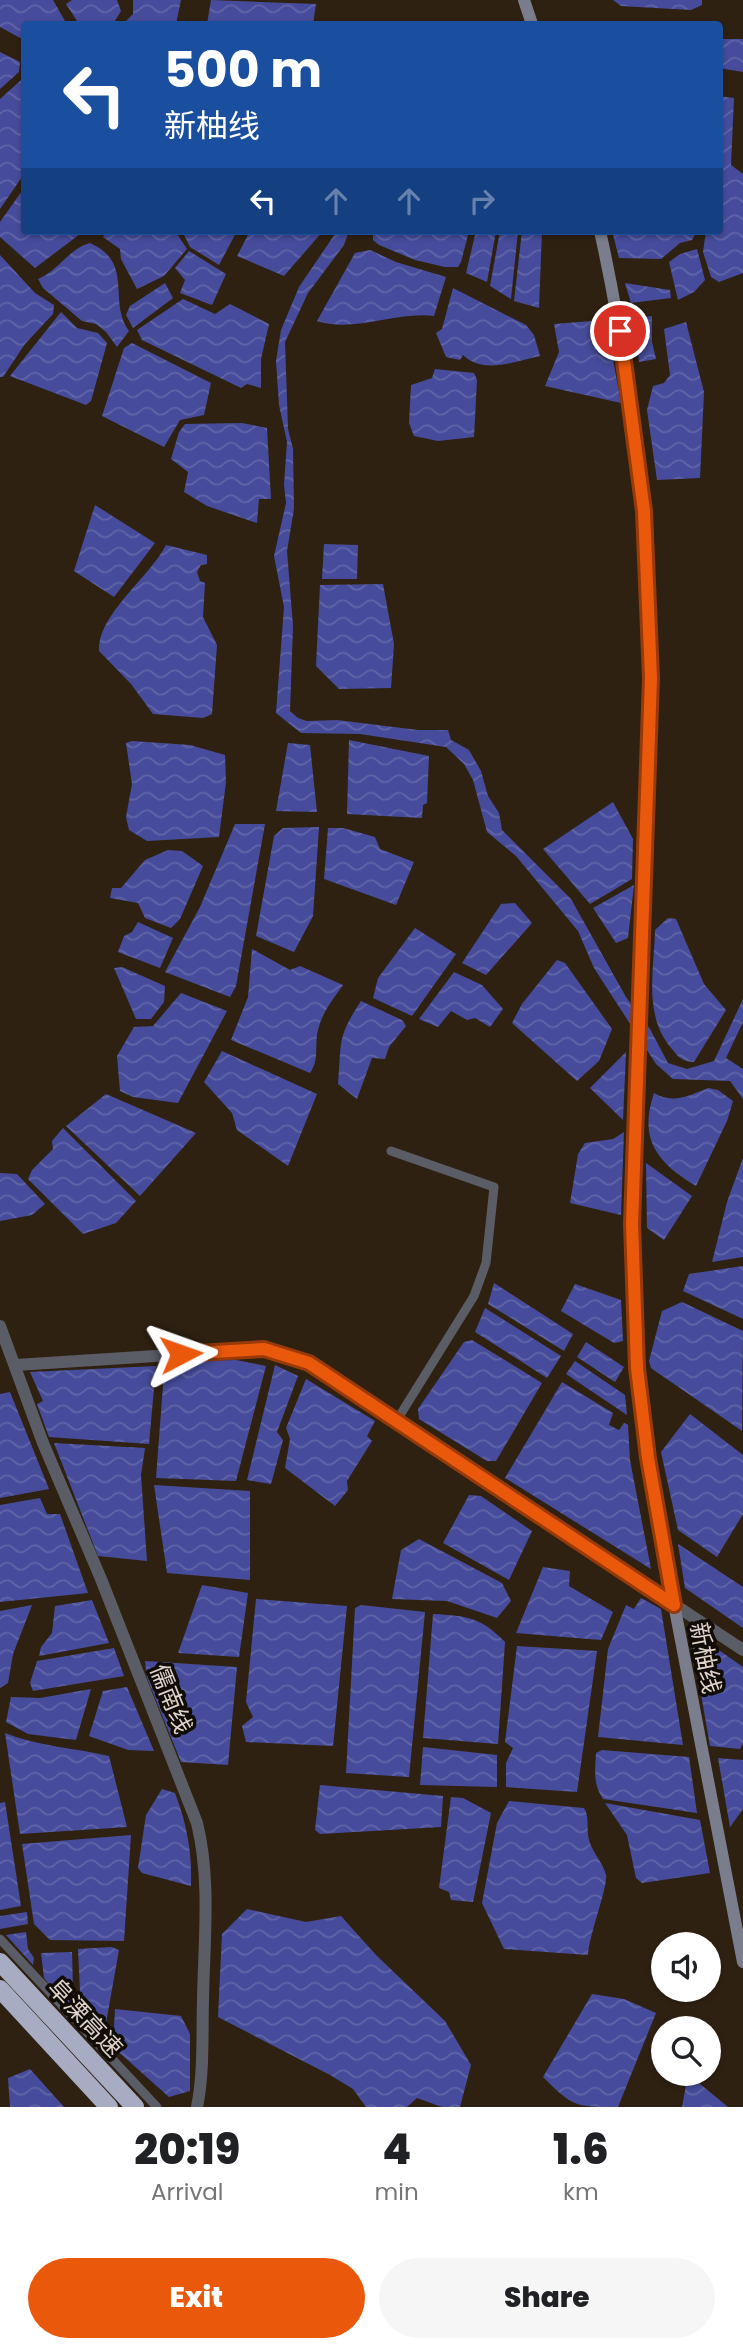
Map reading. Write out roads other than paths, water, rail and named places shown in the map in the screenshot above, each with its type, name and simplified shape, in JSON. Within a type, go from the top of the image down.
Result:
[{"type":"highway","name":"阜溧高速","points":[[0,1962],[135,2107]]},
{"type":"highway","name":"阜溧高速","points":[[0,1989],[110,2107]]},
{"type":"main road","points":[[524,0],[531,21]]},
{"type":"main road","name":"新柚线","points":[[601,235],[631,398],[647,552],[651,678],[632,1224],[637,1368],[648,1458],[674,1605],[743,1962]]},
{"type":"street","points":[[391,1151],[494,1187],[486,1263],[474,1296],[397,1420]]},
{"type":"street","name":"儒南线","points":[[0,1326],[43,1443],[125,1640],[201,1836],[205,1907],[202,2057],[197,2107]]},
{"type":"street","points":[[16,1365],[264,1349],[309,1363],[743,1650]]},
{"type":"street","points":[[0,1939],[157,2107]]},
{"type":"water","points":[[0,0],[53,0],[65,21],[21,21],[21,38],[0,27]]},
{"type":"water","points":[[72,0],[117,0],[121,11],[115,21],[77,21],[66,4]]},
{"type":"water","points":[[133,0],[181,0],[177,21],[126,21],[133,14]]},
{"type":"water","points":[[211,0],[316,4],[313,21],[208,21]]},
{"type":"water","points":[[613,0],[702,0],[702,5],[691,10],[621,6]]},
{"type":"water","points":[[723,39],[743,39],[743,72],[723,69]]},
{"type":"water","points":[[0,52],[20,62],[19,72],[0,89]]},
{"type":"water","points":[[21,80],[21,178],[0,209],[0,99]]},
{"type":"water","points":[[723,97],[734,98],[731,165],[743,174],[743,273],[719,282],[711,277],[703,252],[705,235],[723,235]]},
{"type":"water","points":[[21,192],[21,235],[79,235],[35,268],[0,237],[0,222]]},
{"type":"water","points":[[178,235],[187,249],[164,276],[137,289],[121,259],[120,249],[103,237]]},
{"type":"water","points":[[184,235],[235,235],[219,265],[190,247]]},
{"type":"water","points":[[248,235],[320,235],[284,276],[237,256]]},
{"type":"water","points":[[334,235],[348,235],[344,245],[308,293],[285,342],[288,429],[293,449],[294,509],[287,551],[293,626],[290,711],[307,721],[337,720],[418,730],[448,730],[451,740],[469,750],[481,771],[488,796],[499,813],[502,830],[571,899],[626,997],[650,1029],[668,1063],[687,1069],[714,1061],[743,999],[743,1022],[726,1058],[743,1069],[743,1099],[730,1081],[673,1079],[656,1064],[594,968],[578,931],[516,856],[487,832],[473,780],[464,764],[446,747],[360,734],[301,733],[276,713],[284,607],[274,556],[286,503],[284,485],[287,442],[279,405],[276,361],[281,330],[299,287]]},
{"type":"water","points":[[373,235],[468,235],[458,267],[415,260],[373,240]]},
{"type":"water","points":[[475,235],[495,235],[487,282],[466,273]]},
{"type":"water","points":[[499,235],[518,235],[511,299],[490,286]]},
{"type":"water","points":[[522,235],[542,235],[539,308],[514,301]]},
{"type":"water","points":[[613,235],[695,235],[692,240],[680,243],[661,259],[619,258]]},
{"type":"water","points":[[90,243],[104,251],[116,272],[120,307],[129,331],[117,347],[106,332],[96,324],[82,321],[43,288],[38,279],[52,271],[76,250]]},
{"type":"water","points":[[697,249],[705,280],[694,292],[678,300],[669,262],[680,254]]},
{"type":"water","points":[[370,250],[396,262],[446,277],[434,316],[405,316],[346,325],[317,321],[355,253]]},
{"type":"water","points":[[189,251],[226,274],[212,305],[180,293],[185,280],[175,268]]},
{"type":"water","points":[[0,255],[35,293],[54,305],[53,314],[25,344],[3,377],[0,377]]},
{"type":"water","points":[[165,283],[173,298],[133,328],[126,315],[130,306]]},
{"type":"water","points":[[625,283],[670,290],[671,298],[631,303]]},
{"type":"water","points":[[453,288],[526,325],[534,335],[540,356],[500,365],[481,364],[463,355],[460,360],[446,357],[436,333],[442,329]]},
{"type":"water","points":[[183,299],[215,314],[230,304],[269,324],[261,359],[261,388],[247,384],[241,388],[142,340],[137,330]]},
{"type":"water","points":[[61,312],[77,328],[98,333],[107,343],[91,401],[86,405],[10,376]]},
{"type":"water","points":[[605,315],[621,403],[545,386],[559,352],[554,324],[591,321]]},
{"type":"water","points":[[652,316],[652,342],[656,359],[639,362],[633,318]]},
{"type":"water","points":[[686,322],[704,392],[700,478],[657,480],[647,410],[653,386],[664,383],[670,375],[664,329]]},
{"type":"water","points":[[132,343],[211,383],[204,415],[180,420],[164,447],[102,416],[124,348]]},
{"type":"water","points":[[435,369],[474,373],[477,380],[474,437],[438,441],[414,436],[409,423],[411,385],[432,378]]},
{"type":"water","points":[[242,423],[267,428],[271,499],[259,499],[257,523],[207,506],[184,492],[188,472],[171,459],[179,432],[185,424]]},
{"type":"water","points":[[95,505],[155,543],[114,597],[74,571]]},
{"type":"water","points":[[324,544],[358,545],[357,579],[322,579]]},
{"type":"water","points":[[166,545],[207,555],[207,564],[201,565],[197,572],[200,581],[205,583],[203,617],[217,645],[212,714],[203,718],[153,714],[131,684],[99,651],[106,624]]},
{"type":"water","points":[[383,584],[394,644],[391,688],[339,689],[316,666],[320,585]]},
{"type":"water","points":[[349,740],[429,756],[427,803],[423,805],[422,818],[347,814]]},
{"type":"water","points":[[132,741],[190,745],[225,755],[226,782],[219,837],[147,841],[129,830],[126,817],[132,784],[126,743]]},
{"type":"water","points":[[288,743],[310,745],[317,812],[276,811]]},
{"type":"water","points":[[613,802],[633,839],[632,879],[590,904],[543,849]]},
{"type":"water","points":[[235,824],[265,824],[236,986],[230,997],[165,972],[200,907]]},
{"type":"water","points":[[319,827],[313,916],[294,952],[256,936],[274,836],[283,828]]},
{"type":"water","points":[[328,828],[343,828],[375,837],[380,849],[414,862],[396,905],[324,879]]},
{"type":"water","points":[[168,850],[182,851],[203,866],[180,919],[171,928],[145,918],[138,903],[110,898],[112,888],[121,888],[145,860]]},
{"type":"water","points":[[634,885],[628,938],[616,943],[593,908]]},
{"type":"water","points":[[515,903],[532,923],[486,975],[462,963],[501,904]]},
{"type":"water","points":[[668,918],[676,919],[704,984],[726,1010],[694,1062],[681,1058],[672,1049],[663,1036],[654,1008],[652,977],[655,930]]},
{"type":"water","points":[[138,922],[173,938],[160,968],[118,952],[124,936],[132,932]]},
{"type":"water","points":[[415,928],[456,954],[412,1016],[373,998],[378,978]]},
{"type":"water","points":[[252,949],[290,970],[300,966],[343,985],[328,1006],[320,1024],[315,1063],[310,1073],[231,1040],[248,997]]},
{"type":"water","points":[[557,960],[565,963],[612,1029],[599,1061],[577,1081],[512,1023],[522,1004]]},
{"type":"water","points":[[122,967],[165,986],[164,1002],[151,1019],[136,1019],[114,968]]},
{"type":"water","points":[[454,972],[482,985],[503,1009],[490,1027],[475,1018],[467,1020],[451,1011],[438,1027],[419,1019]]},
{"type":"water","points":[[181,993],[227,1011],[178,1103],[133,1097],[120,1091],[117,1056],[134,1027],[153,1026]]},
{"type":"water","points":[[361,1001],[402,1020],[406,1026],[389,1047],[385,1059],[372,1058],[357,1099],[338,1084],[340,1049],[344,1033]]},
{"type":"water","points":[[222,1051],[317,1094],[288,1166],[237,1130],[232,1113],[204,1082]]},
{"type":"water","points":[[626,1052],[623,1120],[590,1088]]},
{"type":"water","points":[[708,1088],[718,1090],[733,1101],[727,1121],[696,1186],[662,1159],[650,1137],[648,1124],[654,1093],[674,1098]]},
{"type":"water","points":[[106,1094],[196,1133],[140,1196],[66,1126]]},
{"type":"water","points":[[63,1128],[136,1201],[116,1223],[83,1234],[28,1179],[32,1170],[53,1149],[52,1141]]},
{"type":"water","points":[[624,1132],[621,1215],[570,1203],[578,1154],[585,1143],[613,1139]]},
{"type":"water","points":[[743,1158],[743,1257],[712,1262],[727,1202]]},
{"type":"water","points":[[646,1163],[692,1196],[664,1240],[647,1228]]},
{"type":"water","points":[[0,1173],[17,1174],[45,1204],[32,1215],[0,1221]]},
{"type":"water","points":[[743,1266],[743,1319],[683,1291],[689,1274]]},
{"type":"water","points":[[494,1283],[573,1334],[564,1351],[488,1304]]},
{"type":"water","points":[[575,1284],[621,1300],[623,1341],[614,1343],[561,1311]]},
{"type":"water","points":[[682,1302],[743,1331],[742,1431],[651,1368],[649,1361],[662,1311]]},
{"type":"water","points":[[485,1308],[561,1356],[547,1378],[475,1332]]},
{"type":"water","points":[[472,1340],[542,1383],[496,1461],[487,1461],[419,1419],[418,1409],[464,1342]]},
{"type":"water","points":[[586,1342],[624,1367],[615,1382],[577,1357]]},
{"type":"water","points":[[236,1360],[266,1366],[236,1481],[156,1478],[164,1372],[186,1371],[185,1361]]},
{"type":"water","points":[[575,1361],[625,1395],[627,1415],[566,1374]]},
{"type":"water","points":[[275,1365],[298,1376],[277,1432],[283,1440],[271,1484],[247,1480]]},
{"type":"water","points":[[156,1366],[149,1444],[49,1437],[37,1404],[43,1401],[30,1372]]},
{"type":"water","points":[[306,1379],[375,1421],[367,1436],[372,1441],[347,1481],[348,1490],[335,1506],[285,1468],[290,1439],[286,1428]]},
{"type":"water","points":[[562,1382],[613,1413],[609,1425],[619,1430],[624,1423],[628,1425],[630,1460],[651,1569],[505,1478]]},
{"type":"water","points":[[10,1392],[49,1489],[0,1498],[0,1394]]},
{"type":"water","points":[[690,1414],[743,1455],[743,1514],[717,1557],[678,1530],[661,1452]]},
{"type":"water","points":[[54,1443],[145,1448],[141,1475],[147,1561],[98,1556]]},
{"type":"water","points":[[154,1485],[250,1491],[250,1580],[167,1573]]},
{"type":"water","points":[[469,1495],[481,1496],[532,1531],[509,1580],[443,1543]]},
{"type":"water","points":[[40,1498],[47,1514],[60,1514],[88,1593],[0,1602],[0,1505]]},
{"type":"water","points":[[419,1539],[502,1583],[511,1601],[497,1618],[447,1601],[392,1599],[401,1550]]},
{"type":"water","points":[[678,1544],[743,1587],[743,1628],[685,1588]]},
{"type":"water","points":[[543,1567],[570,1571],[569,1586],[613,1612],[601,1640],[516,1633]]},
{"type":"water","points":[[202,1585],[248,1593],[239,1657],[178,1653]]},
{"type":"water","points":[[641,1598],[661,1609],[683,1745],[598,1737],[608,1649],[626,1605],[634,1609]]},
{"type":"water","points":[[256,1599],[347,1606],[333,1746],[246,1742],[242,1726],[253,1717],[246,1702]]},
{"type":"water","points":[[92,1600],[109,1643],[39,1656],[41,1647],[52,1633],[55,1606]]},
{"type":"water","points":[[32,1605],[13,1654],[8,1683],[0,1688],[0,1611]]},
{"type":"water","points":[[361,1605],[425,1612],[409,1777],[346,1773],[355,1608]]},
{"type":"water","points":[[433,1614],[473,1619],[488,1627],[505,1642],[498,1744],[423,1738]]},
{"type":"water","points":[[693,1632],[743,1667],[743,1743],[740,1749],[710,1746],[691,1636]]},
{"type":"water","points":[[517,1646],[597,1651],[577,1792],[506,1787],[506,1763],[513,1748],[505,1742]]},
{"type":"water","points":[[114,1648],[124,1676],[33,1691],[30,1683],[37,1661]]},
{"type":"water","points":[[145,1661],[237,1667],[228,1765],[181,1762],[147,1678]]},
{"type":"water","points":[[127,1687],[154,1751],[128,1750],[89,1736],[103,1691]]},
{"type":"water","points":[[91,1689],[76,1740],[28,1734],[6,1722],[11,1697],[40,1698]]},
{"type":"water","points":[[5,1733],[43,1744],[109,1756],[127,1827],[20,1834]]},
{"type":"water","points":[[423,1747],[497,1755],[497,1787],[420,1785]]},
{"type":"water","points":[[602,1750],[689,1757],[697,1813],[603,1799],[596,1783],[595,1772],[596,1753]]},
{"type":"water","points":[[718,1758],[743,1760],[743,1809],[730,1827]]},
{"type":"water","points":[[320,1785],[443,1796],[441,1827],[320,1834],[315,1830]]},
{"type":"water","points":[[162,1789],[175,1793],[183,1816],[190,1850],[191,1886],[142,1873],[138,1868],[146,1815]]},
{"type":"water","points":[[451,1797],[463,1798],[491,1813],[473,1902],[451,1900],[449,1892],[439,1888]]},
{"type":"water","points":[[509,1801],[584,1808],[589,1840],[606,1875],[588,1955],[504,1949],[482,1903],[497,1823]]},
{"type":"water","points":[[5,1802],[21,1906],[0,1910],[0,1803]]},
{"type":"water","points":[[605,1803],[700,1820],[710,1873],[642,1883],[636,1878],[627,1835]]},
{"type":"water","points":[[131,1835],[124,1941],[50,1940],[34,1924],[22,1844]]},
{"type":"water","points":[[247,1909],[306,1922],[341,1916],[376,1955],[445,2021],[471,2065],[460,2107],[442,2107],[417,2098],[407,2107],[366,2107],[353,2089],[330,2075],[218,2017],[222,1934]]},
{"type":"water","points":[[27,1912],[28,1924],[0,1929],[0,1916]]},
{"type":"water","points":[[26,1932],[28,1949],[34,1958],[33,1965],[6,1935]]},
{"type":"water","points":[[112,1947],[119,1950],[103,2040],[60,1994],[80,1992],[78,1949]]},
{"type":"water","points":[[72,1952],[73,1989],[54,1991],[44,1978],[41,1953]]},
{"type":"water","points":[[592,1994],[624,1999],[656,2013],[651,2016],[651,2025],[618,2107],[592,2107],[576,2103],[561,2094],[543,2077]]},
{"type":"water","points":[[115,2009],[181,2016],[190,2034],[190,2091],[169,2097],[113,2047]]},
{"type":"water","points":[[30,2069],[64,2107],[10,2107],[8,2078]]},
{"type":"water","points":[[686,2086],[703,2086],[728,2107],[682,2107]]}]
